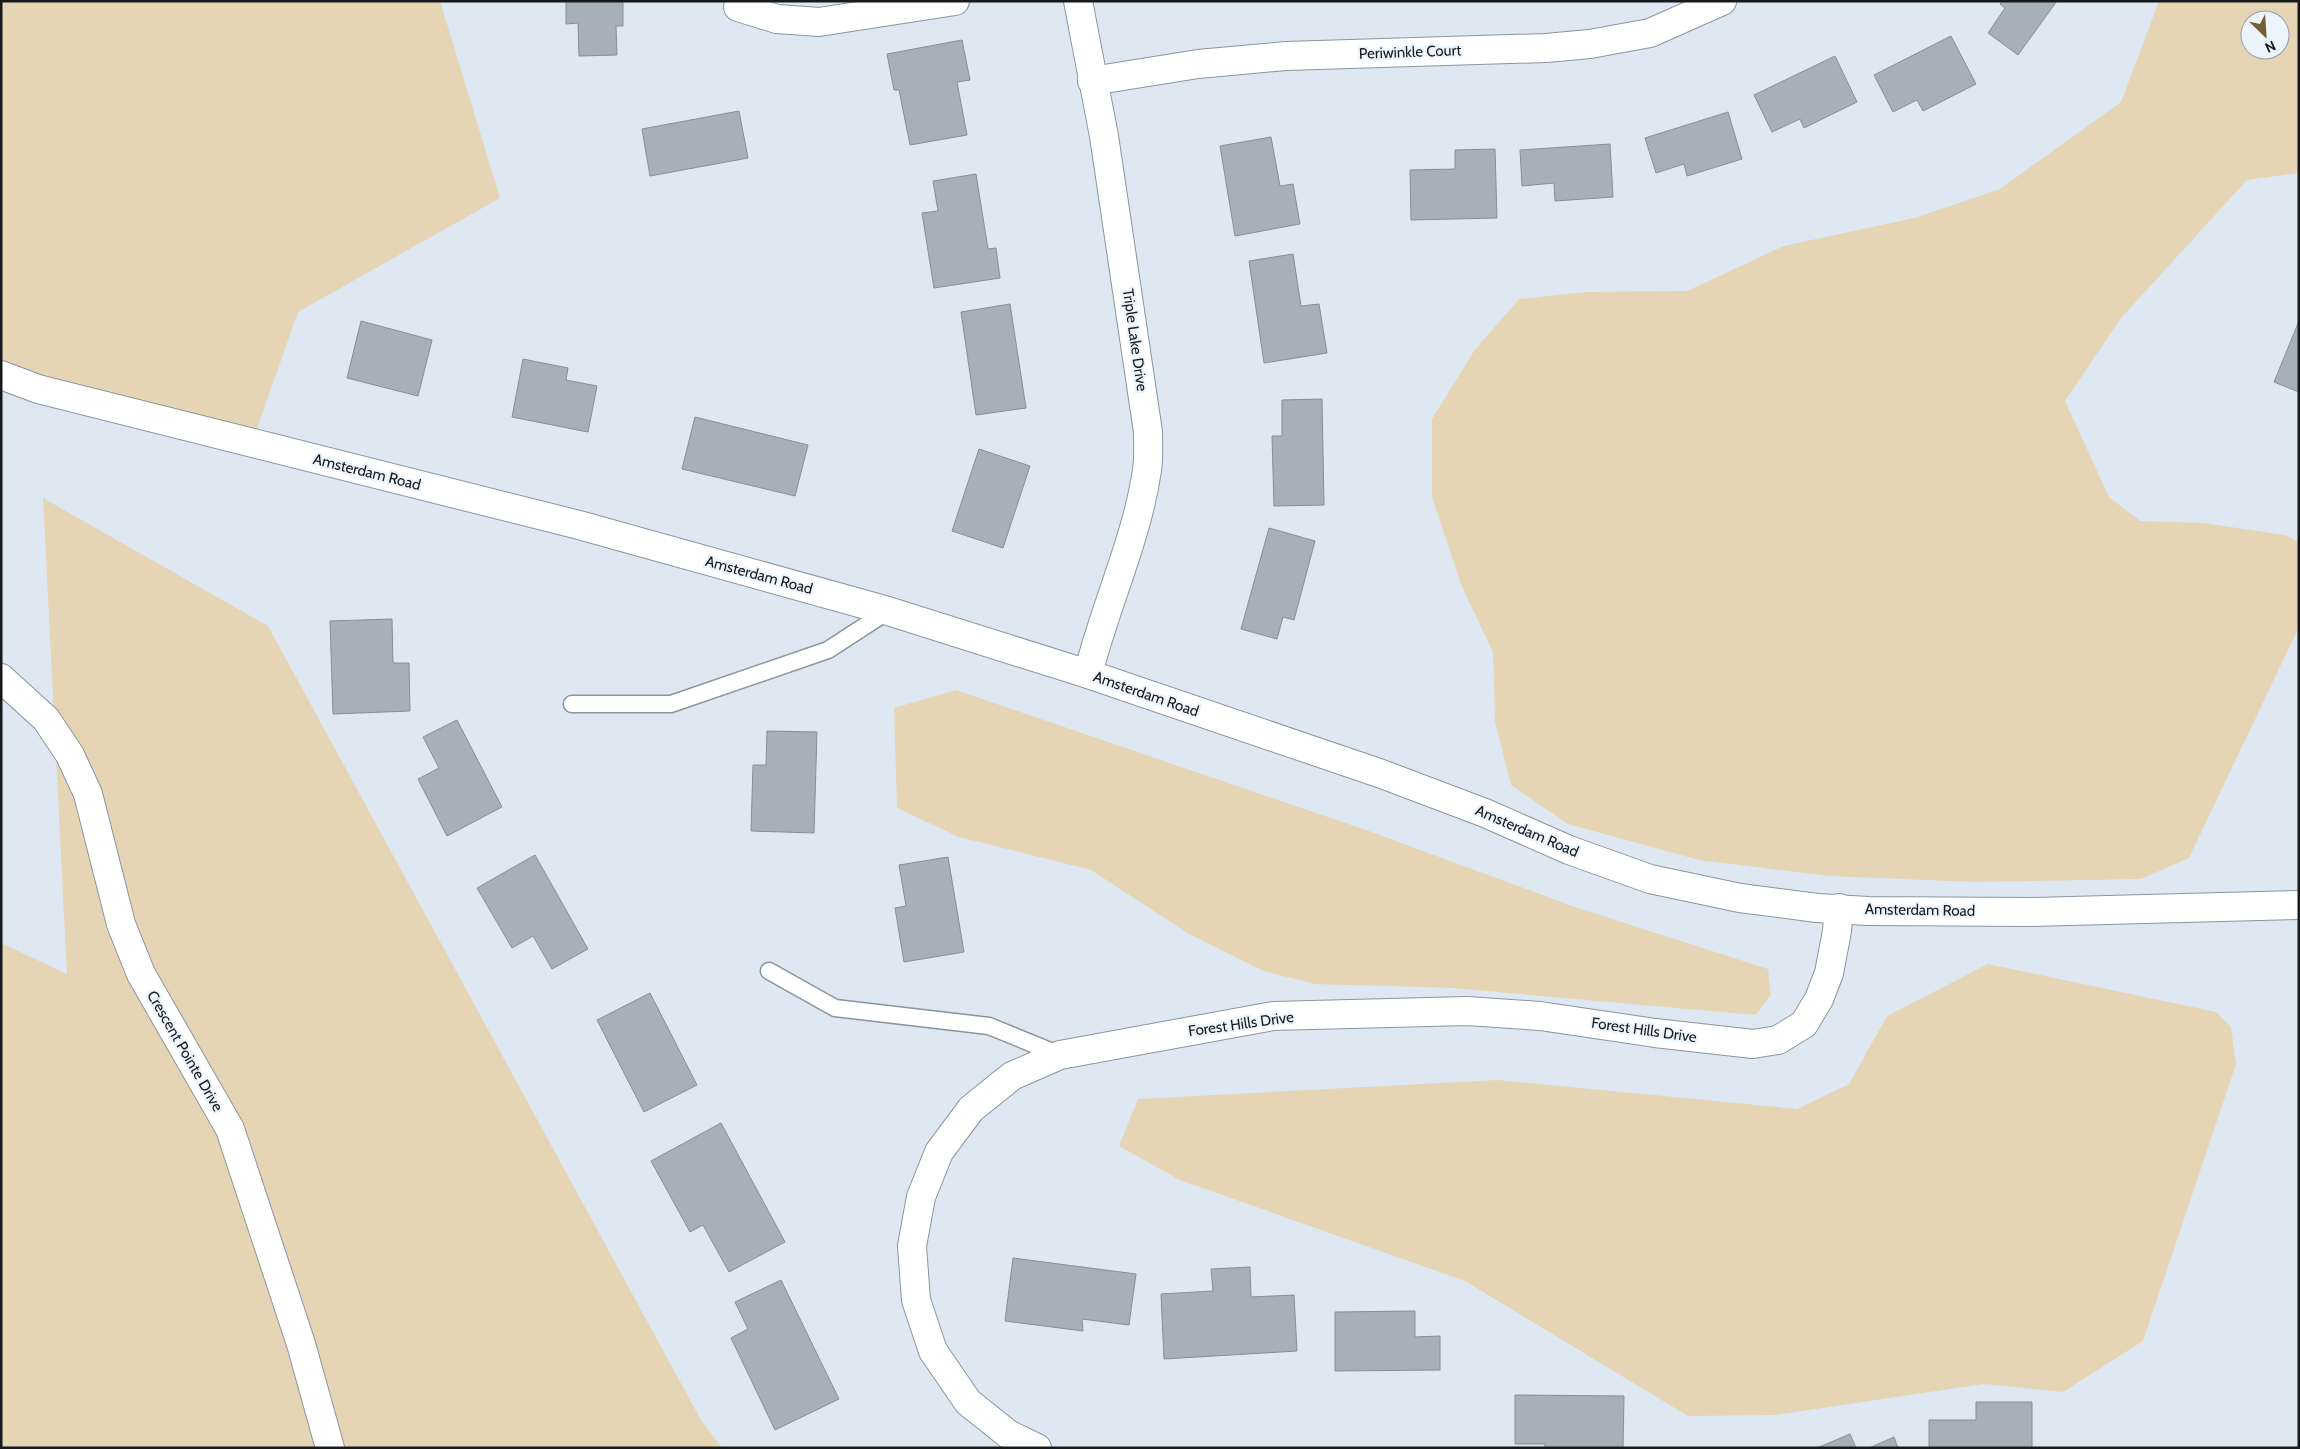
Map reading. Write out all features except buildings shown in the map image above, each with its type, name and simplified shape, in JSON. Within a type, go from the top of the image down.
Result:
[{"type":"street","points":[[738,6],[777,19],[819,22],[955,1]]},
{"type":"street","name":"Triple Lake Drive","points":[[1078,1],[1104,136],[1148,432],[1148,469],[1136,519],[1097,637],[1088,674]]},
{"type":"street","name":"Periwinkle Court","points":[[1092,81],[1198,64],[1286,56],[1546,48],[1590,44],[1650,33],[1722,1]]},
{"type":"street","name":"Amsterdam Road","points":[[1,375],[38,388],[579,525],[888,611],[1088,674],[1378,773],[1485,813],[1569,850],[1650,879],[1740,898],[1817,908],[2028,912],[2299,905]]},
{"type":"street","name":"Crescent Pointe Drive","points":[[1,678],[46,719],[70,755],[88,794],[121,924],[142,974],[230,1130],[301,1344],[330,1448]]},
{"type":"street","name":"Forest Hills Drive","points":[[1037,1448],[1008,1434],[968,1402],[933,1351],[916,1300],[912,1246],[921,1197],[939,1152],[972,1109],[1012,1076],[1060,1054],[1273,1016],[1467,1011],[1540,1016],[1655,1033],[1753,1044],[1778,1040],[1804,1024],[1819,999],[1828,973],[1837,931],[1839,908]]},
{"type":"lane","points":[[572,704],[671,704],[828,650],[888,611]]},
{"type":"lane","points":[[769,971],[835,1008],[989,1026],[1060,1054]]},
{"type":"shaded area","points":[[1,1],[440,1],[500,198],[298,312],[254,437],[1,375]]},
{"type":"shaded area","points":[[2159,1],[2299,1],[2299,173],[2247,180],[2121,318],[2065,401],[2109,497],[2140,521],[2203,523],[2285,535],[2299,542],[2299,627],[2189,858],[2141,879],[1976,882],[1830,876],[1699,860],[1568,824],[1511,785],[1495,721],[1493,652],[1462,587],[1432,497],[1432,419],[1474,351],[1519,299],[1587,292],[1687,291],[1784,246],[1914,218],[2000,189],[2121,102]]},
{"type":"shaded area","points":[[43,498],[268,626],[701,1420],[722,1448],[1,1448],[1,943],[67,974]]},
{"type":"shaded area","points":[[956,690],[1366,830],[1575,907],[1768,969],[1771,995],[1755,1015],[1452,988],[1315,984],[1263,971],[1189,934],[1091,870],[959,837],[897,808],[894,708]]},
{"type":"shaded area","points":[[1988,964],[2216,1012],[2231,1027],[2236,1064],[2143,1341],[2063,1392],[1984,1384],[1775,1415],[1688,1416],[1465,1281],[1180,1180],[1119,1146],[1138,1099],[1498,1080],[1797,1109],[1849,1084],[1887,1016]]}]
